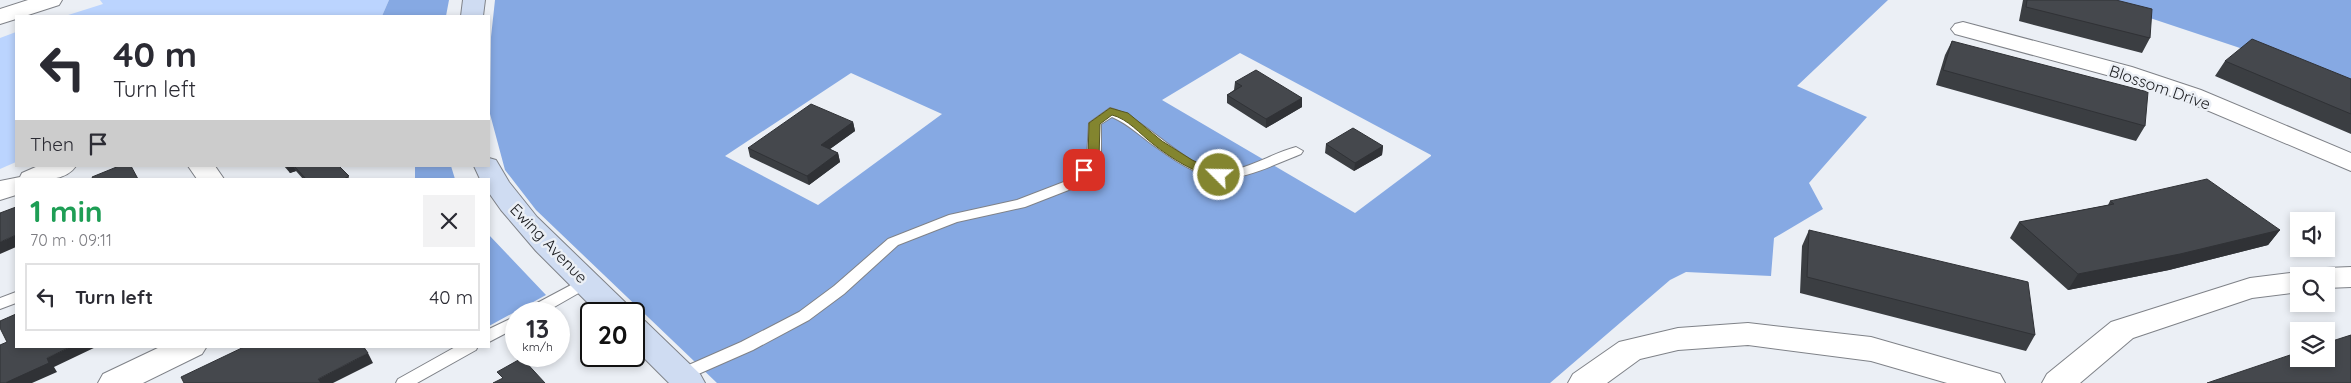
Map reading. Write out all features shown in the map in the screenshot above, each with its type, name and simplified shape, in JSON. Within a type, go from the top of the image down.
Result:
[{"type":"street","points":[[0,17],[51,0]]},
{"type":"street","name":"Blossom Drive","points":[[1962,30],[2123,72],[2192,95],[2351,163]]},
{"type":"street","points":[[34,178],[61,167]]},
{"type":"street","points":[[202,167],[210,178]]},
{"type":"street","name":"Ewing Avenue","points":[[488,167],[509,202],[606,302]]},
{"type":"street","points":[[0,191],[15,185]]},
{"type":"street","points":[[2335,278],[2351,277]]},
{"type":"street","points":[[2058,383],[2122,330],[2250,288],[2290,283]]},
{"type":"street","points":[[1584,383],[1630,350],[1678,339],[1748,334],[1871,349],[1989,383]]},
{"type":"street","points":[[645,340],[685,379]]},
{"type":"street","points":[[114,383],[187,348]]},
{"type":"lane","points":[[685,379],[804,316],[839,290],[893,242],[954,218],[1020,204],[1074,183],[1094,158],[1095,123],[1110,112],[1124,115],[1158,143],[1188,162],[1219,175],[1250,169],[1296,151]]},
{"type":"lane","points":[[550,302],[586,282]]},
{"type":"lane","points":[[0,304],[15,297]]},
{"type":"lane","points":[[490,335],[505,327]]},
{"type":"lane","points":[[404,383],[466,348]]},
{"type":"shaded area","points":[[100,0],[389,0],[382,15],[68,15],[103,4]]},
{"type":"shaded area","points":[[389,0],[449,0],[446,15],[382,15]]},
{"type":"shaded area","points":[[495,0],[1888,0],[1797,86],[1867,117],[1809,183],[1823,209],[1774,238],[1771,276],[1686,272],[1670,280],[1550,383],[717,383],[645,314],[645,302],[632,302],[536,210],[505,170],[490,114],[491,37]],"holes":[[[1240,53],[1431,155],[1355,213],[1162,100]],[[851,73],[942,114],[818,205],[725,156]]]},
{"type":"shaded area","points":[[2096,0],[2351,0],[2351,85]]},
{"type":"shaded area","points":[[15,32],[15,162],[0,169],[0,38]]},
{"type":"shaded area","points":[[415,167],[451,167],[455,178],[415,178]]},
{"type":"shaded area","points":[[490,236],[546,295],[533,302],[505,302],[505,317],[490,325]]},
{"type":"building","points":[[2027,0],[2116,0],[2152,9],[2150,38],[2026,7]]},
{"type":"building","points":[[2252,39],[2351,79],[2351,114],[2225,61]]},
{"type":"building","points":[[1952,41],[2148,92],[2145,126],[1943,70]]},
{"type":"building","points":[[1256,70],[1302,98],[1266,119],[1227,95],[1242,86],[1235,82]]},
{"type":"building","points":[[811,104],[853,122],[821,145],[838,153],[807,176],[748,148]]},
{"type":"building","points":[[1353,128],[1383,146],[1355,163],[1326,144]]},
{"type":"building","points":[[117,167],[132,167],[137,178],[92,178]]},
{"type":"building","points":[[295,167],[340,167],[349,176],[346,178],[305,178]]},
{"type":"building","points":[[2207,179],[2280,230],[2180,254],[2078,274],[2019,222],[2114,204],[2110,201]]},
{"type":"building","points":[[15,207],[15,235],[0,242],[0,213]]},
{"type":"building","points":[[1809,230],[2028,282],[2035,335],[1807,277]]},
{"type":"building","points":[[15,314],[15,348],[68,348],[47,358],[49,363],[5,383],[0,383],[0,345],[7,342],[0,328],[0,321]]},
{"type":"building","points":[[2351,335],[2351,383],[2207,383],[2290,355],[2290,367],[2335,367],[2335,340]]},
{"type":"building","points":[[242,348],[364,348],[368,353],[318,379],[321,383],[184,383],[181,377]]},
{"type":"building","points":[[506,367],[530,367],[545,383],[493,383],[503,378],[497,372]]},
{"type":"route","points":[[1084,170],[1094,158],[1095,123],[1110,112],[1124,115],[1158,143],[1188,162],[1219,175]]}]
